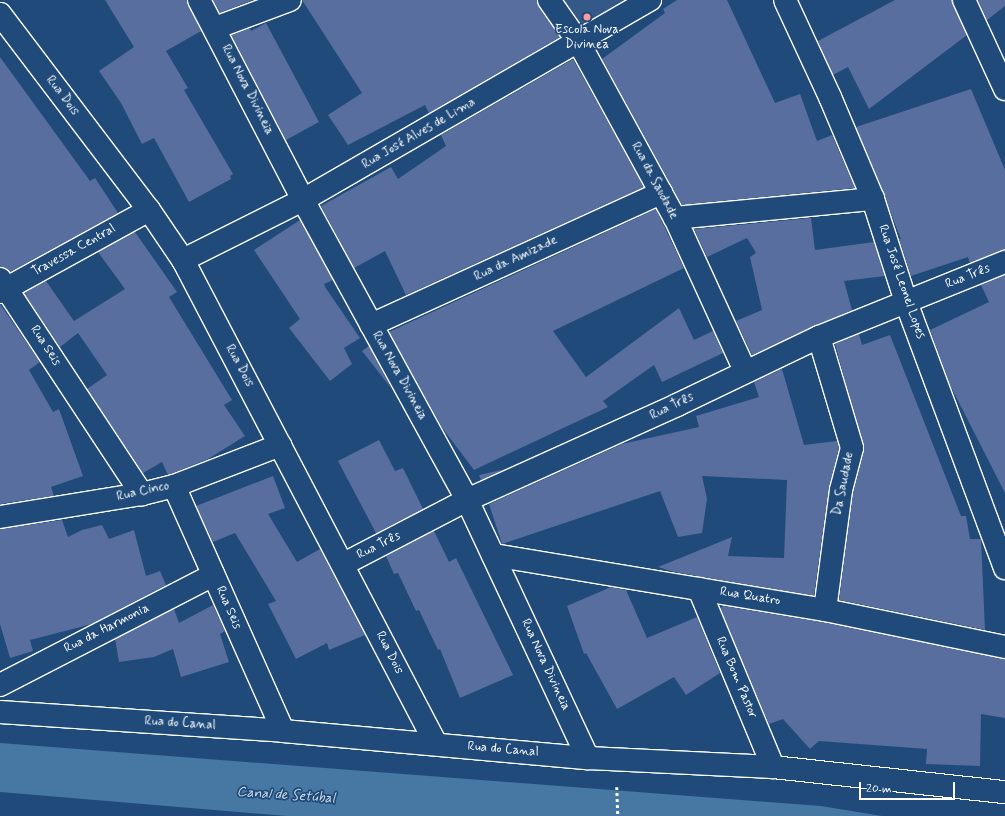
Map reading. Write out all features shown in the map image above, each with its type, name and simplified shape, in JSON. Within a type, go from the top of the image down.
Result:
[{"type":"street","name":"Rua Nova Divineia","points":[[199,0],[215,28],[303,200],[467,500],[588,758]]},
{"type":"street","points":[[215,28],[290,0]]},
{"type":"street","name":"Rua da Saudade","points":[[549,0],[580,43],[675,218],[745,371]]},
{"type":"street","name":"Rua José Alves de Lima","points":[[183,260],[303,200],[580,43],[650,0]]},
{"type":"street","name":"Rua José Leonel Lopes","points":[[785,0],[830,97],[873,199],[906,302],[1005,568]]},
{"type":"street","points":[[964,0],[1005,89]]},
{"type":"street","name":"Rua Dois","points":[[0,14],[149,210],[183,260],[344,564],[436,744]]},
{"type":"street","name":"Rua da Amizade","points":[[371,325],[661,193]]},
{"type":"street","points":[[675,218],[873,199]]},
{"type":"street","name":"Travessa Central","points":[[2,286],[149,210]]},
{"type":"street","name":"Rua Três","points":[[344,564],[467,500],[677,405],[818,337],[1005,262]]},
{"type":"street","name":"Rua Seis","points":[[2,286],[142,494]]},
{"type":"street","name":"Da Saudade","points":[[818,337],[852,448],[841,490],[825,610]]},
{"type":"street","name":"Rua Cinco","points":[[0,516],[142,494],[174,486],[280,445]]},
{"type":"street","name":"Rua Seis","points":[[174,486],[283,731]]},
{"type":"street","name":"Rua Quatro","points":[[493,555],[825,610],[1005,647]]},
{"type":"street","name":"Rua da Harmonia","points":[[0,684],[213,575]]},
{"type":"street","name":"Rua Bom Pastor","points":[[699,589],[773,767]]},
{"type":"street","name":"Rua do Canal","points":[[0,712],[283,731],[588,758],[773,767],[1005,792]]},
{"type":"path","points":[[617,789],[618,816]]},
{"type":"shaded area","name":"Escola Nova Divinea","points":[[556,0],[633,0],[579,33]]},
{"type":"water","name":"Canal de Setúbal","points":[[0,743],[821,806],[882,816],[287,816],[0,792]]},
{"type":"building","points":[[105,0],[187,0],[201,31],[166,51],[188,88],[184,90],[233,174],[230,176],[231,179],[189,202],[154,138],[142,144],[121,103],[99,71],[134,47]]},
{"type":"building","points":[[213,0],[253,0],[220,13]]},
{"type":"building","points":[[302,0],[537,0],[539,7],[560,37],[429,113],[425,105],[348,145],[328,115],[362,93]]},
{"type":"building","points":[[677,0],[727,0],[775,103],[800,94],[817,141],[832,135],[855,188],[682,205],[602,59],[665,13],[663,9]]},
{"type":"building","points":[[895,0],[952,0],[967,35],[869,109],[848,67],[833,75],[818,41]]},
{"type":"building","points":[[978,0],[1005,0],[1005,6],[987,20]]},
{"type":"building","points":[[266,23],[319,122],[286,140],[231,35],[250,28],[251,31]]},
{"type":"building","points":[[0,57],[90,181],[95,178],[118,213],[10,272],[0,267]]},
{"type":"building","points":[[573,59],[644,187],[406,295],[385,251],[354,268],[321,206],[391,167],[398,179],[446,146],[441,135]]},
{"type":"building","points":[[971,89],[1005,170],[1005,250],[970,263],[968,257],[911,276],[899,239],[901,239],[856,127]]},
{"type":"building","points":[[656,209],[684,268],[553,331],[586,377],[679,308],[694,340],[713,331],[723,353],[662,382],[654,365],[603,401],[608,407],[474,470],[443,429],[389,332]]},
{"type":"building","points":[[811,218],[815,250],[874,242],[885,276],[844,281],[852,310],[752,355],[736,321],[762,310],[750,257],[756,253],[747,238],[707,257],[694,229]]},
{"type":"building","points":[[300,220],[333,280],[324,284],[325,287],[360,338],[344,348],[352,364],[330,381],[289,328],[300,319],[254,250]]},
{"type":"building","points":[[135,232],[177,292],[169,297],[232,400],[224,405],[245,436],[208,459],[168,475],[162,462],[143,473],[87,389],[107,375],[78,333],[60,347],[24,293],[46,281],[74,321],[125,289],[98,252]]},
{"type":"building","points":[[1005,275],[1005,493],[950,385],[930,330],[989,302],[981,285]]},
{"type":"building","points":[[0,304],[40,362],[29,370],[53,412],[59,409],[83,476],[51,487],[54,496],[0,504]]},
{"type":"building","points":[[859,334],[862,345],[890,335],[961,516],[966,516],[970,539],[981,539],[985,630],[839,600],[853,492],[864,451],[835,344]]},
{"type":"building","points":[[369,346],[391,388],[362,351]]},
{"type":"building","points":[[782,369],[804,445],[837,441],[839,448],[829,488],[814,596],[674,572],[658,567],[732,537],[728,556],[784,558],[787,480],[702,476],[707,499],[702,533],[678,537],[660,491],[502,544],[489,504],[622,444],[699,427],[696,416],[759,397],[754,382]]},
{"type":"building","points":[[379,440],[395,471],[403,468],[423,509],[376,533],[338,461]]},
{"type":"building","points":[[506,469],[481,480],[479,475]]},
{"type":"building","points":[[273,476],[285,508],[268,514],[297,562],[320,549],[365,635],[329,650],[327,643],[296,659],[268,604],[276,601],[235,533],[213,542],[196,506]]},
{"type":"building","points":[[62,520],[68,537],[82,530],[102,525],[109,539],[134,530],[146,576],[160,571],[166,585],[92,624],[30,640],[33,651],[10,658],[0,624],[0,529]]},
{"type":"building","points":[[434,531],[449,562],[456,558],[513,675],[460,698],[440,649],[438,650],[419,610],[416,611],[398,573],[394,574],[386,556]]},
{"type":"building","points":[[611,587],[626,590],[647,638],[697,617],[720,673],[686,695],[674,677],[617,709],[586,653],[584,654],[567,606]]},
{"type":"building","points":[[213,605],[225,631],[220,634],[229,662],[181,677],[173,649],[154,657],[119,662],[115,639],[174,609],[179,623]]},
{"type":"building","points":[[724,606],[823,622],[1005,659],[1005,718],[981,714],[980,766],[926,764],[927,749],[819,741],[810,749],[783,719],[769,724],[720,608]]},
{"type":"place","name":"Escola Nova Divinea","points":[[587,17]]}]
